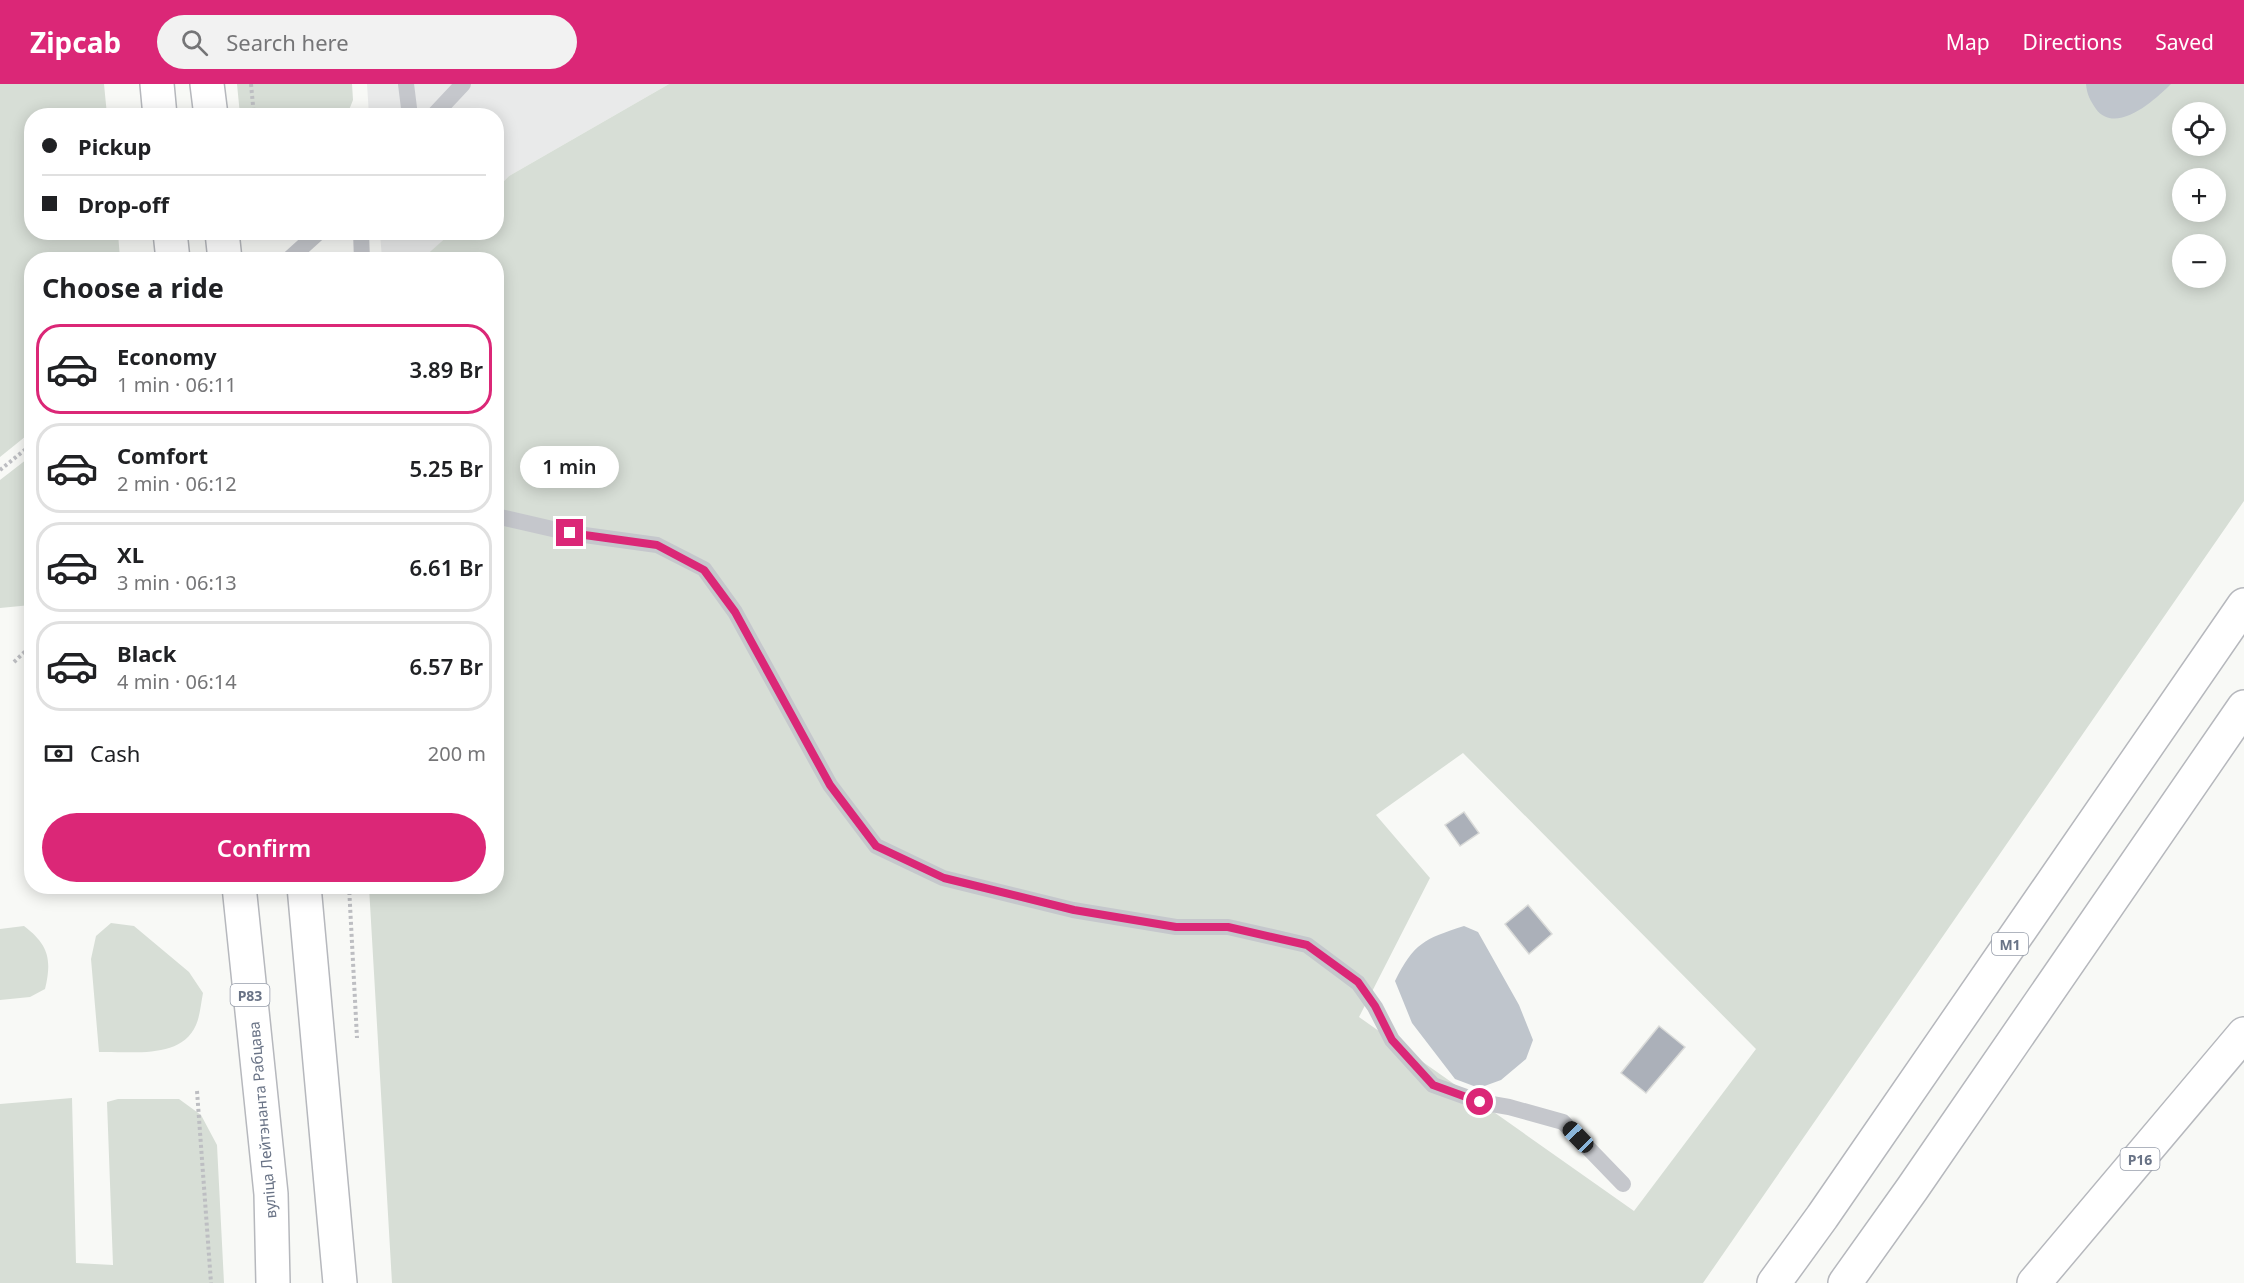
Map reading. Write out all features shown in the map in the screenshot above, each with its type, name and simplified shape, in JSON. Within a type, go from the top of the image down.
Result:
[{"type":"highway","points":[[157,84],[159,108]]},
{"type":"highway","points":[[207,84],[209,108]]},
{"type":"highway","name":"М1","points":[[1774,1283],[1822,1217],[2244,604]]},
{"type":"highway","points":[[1845,1283],[2244,707]]},
{"type":"highway","name":"вуліца Лейтэнанта Рабцава","points":[[240,894],[271,1194],[273,1283]]},
{"type":"highway","points":[[305,894],[340,1283]]},
{"type":"highway","name":"Р16","points":[[2034,1283],[2244,1034]]},
{"type":"lane","points":[[406,84],[409,108]]},
{"type":"lane","points":[[440,108],[463,84]]},
{"type":"lane","points":[[297,252],[310,240]]},
{"type":"lane","points":[[504,518],[570,533],[657,545],[704,570],[735,612],[830,785],[876,846],[944,878],[1074,910],[1176,927],[1228,927],[1307,945],[1358,982],[1375,1006],[1392,1040],[1433,1085],[1480,1102],[1509,1107],[1563,1122],[1623,1184]]},
{"type":"path","points":[[251,84],[253,108]]},
{"type":"path","points":[[0,470],[24,450]]},
{"type":"path","points":[[14,663],[24,653]]},
{"type":"path","points":[[197,1091],[211,1283]]},
{"type":"shaded area","points":[[0,84],[104,84],[106,108],[24,108],[24,240],[119,240],[119,252],[24,252],[24,438],[0,457]]},
{"type":"shaded area","points":[[237,84],[352,84],[353,100],[350,108],[239,108]]},
{"type":"shaded area","points":[[367,84],[669,84],[504,181],[504,108],[369,108]]},
{"type":"shaded area","points":[[669,84],[2244,84],[2244,501],[1703,1283],[392,1283],[369,894],[504,894],[504,252],[430,252],[443,240],[504,240],[504,181],[509,176]],"holes":[[[1463,753],[1756,1049],[1634,1211],[1359,1017],[1430,878],[1376,815]]]},
{"type":"shaded area","points":[[2086,84],[2171,84],[2146,106],[2125,117],[2114,119],[2104,116],[2096,109],[2089,97]]},
{"type":"shaded area","points":[[381,240],[443,240],[431,252],[381,252]]},
{"type":"shaded area","points":[[24,461],[24,606],[0,608],[0,480]]},
{"type":"shaded area","points":[[111,923],[134,926],[189,972],[203,993],[196,1025],[189,1036],[179,1044],[154,1051],[99,1052],[91,959],[96,936]]},
{"type":"shaded area","points":[[24,926],[39,940],[46,954],[48,970],[45,989],[30,997],[0,1000],[0,929]]},
{"type":"shaded area","points":[[1464,926],[1478,932],[1519,1005],[1533,1040],[1526,1059],[1501,1080],[1479,1088],[1455,1079],[1412,1023],[1395,981],[1408,958],[1422,944]]},
{"type":"shaded area","points":[[72,1098],[76,1263],[113,1265],[107,1102],[118,1099],[179,1099],[201,1115],[217,1145],[224,1283],[0,1283],[0,1104]]},
{"type":"building","points":[[1464,812],[1479,833],[1460,846],[1445,825]]},
{"type":"building","points":[[1528,905],[1552,934],[1529,954],[1505,924]]},
{"type":"building","points":[[1659,1026],[1685,1047],[1646,1093],[1621,1073]]},
{"type":"route","points":[[570,533],[657,545],[704,570],[735,612],[830,785],[876,846],[944,878],[1074,910],[1176,927],[1228,927],[1307,945],[1358,982],[1375,1006],[1392,1040],[1433,1085],[1480,1102]]}]
